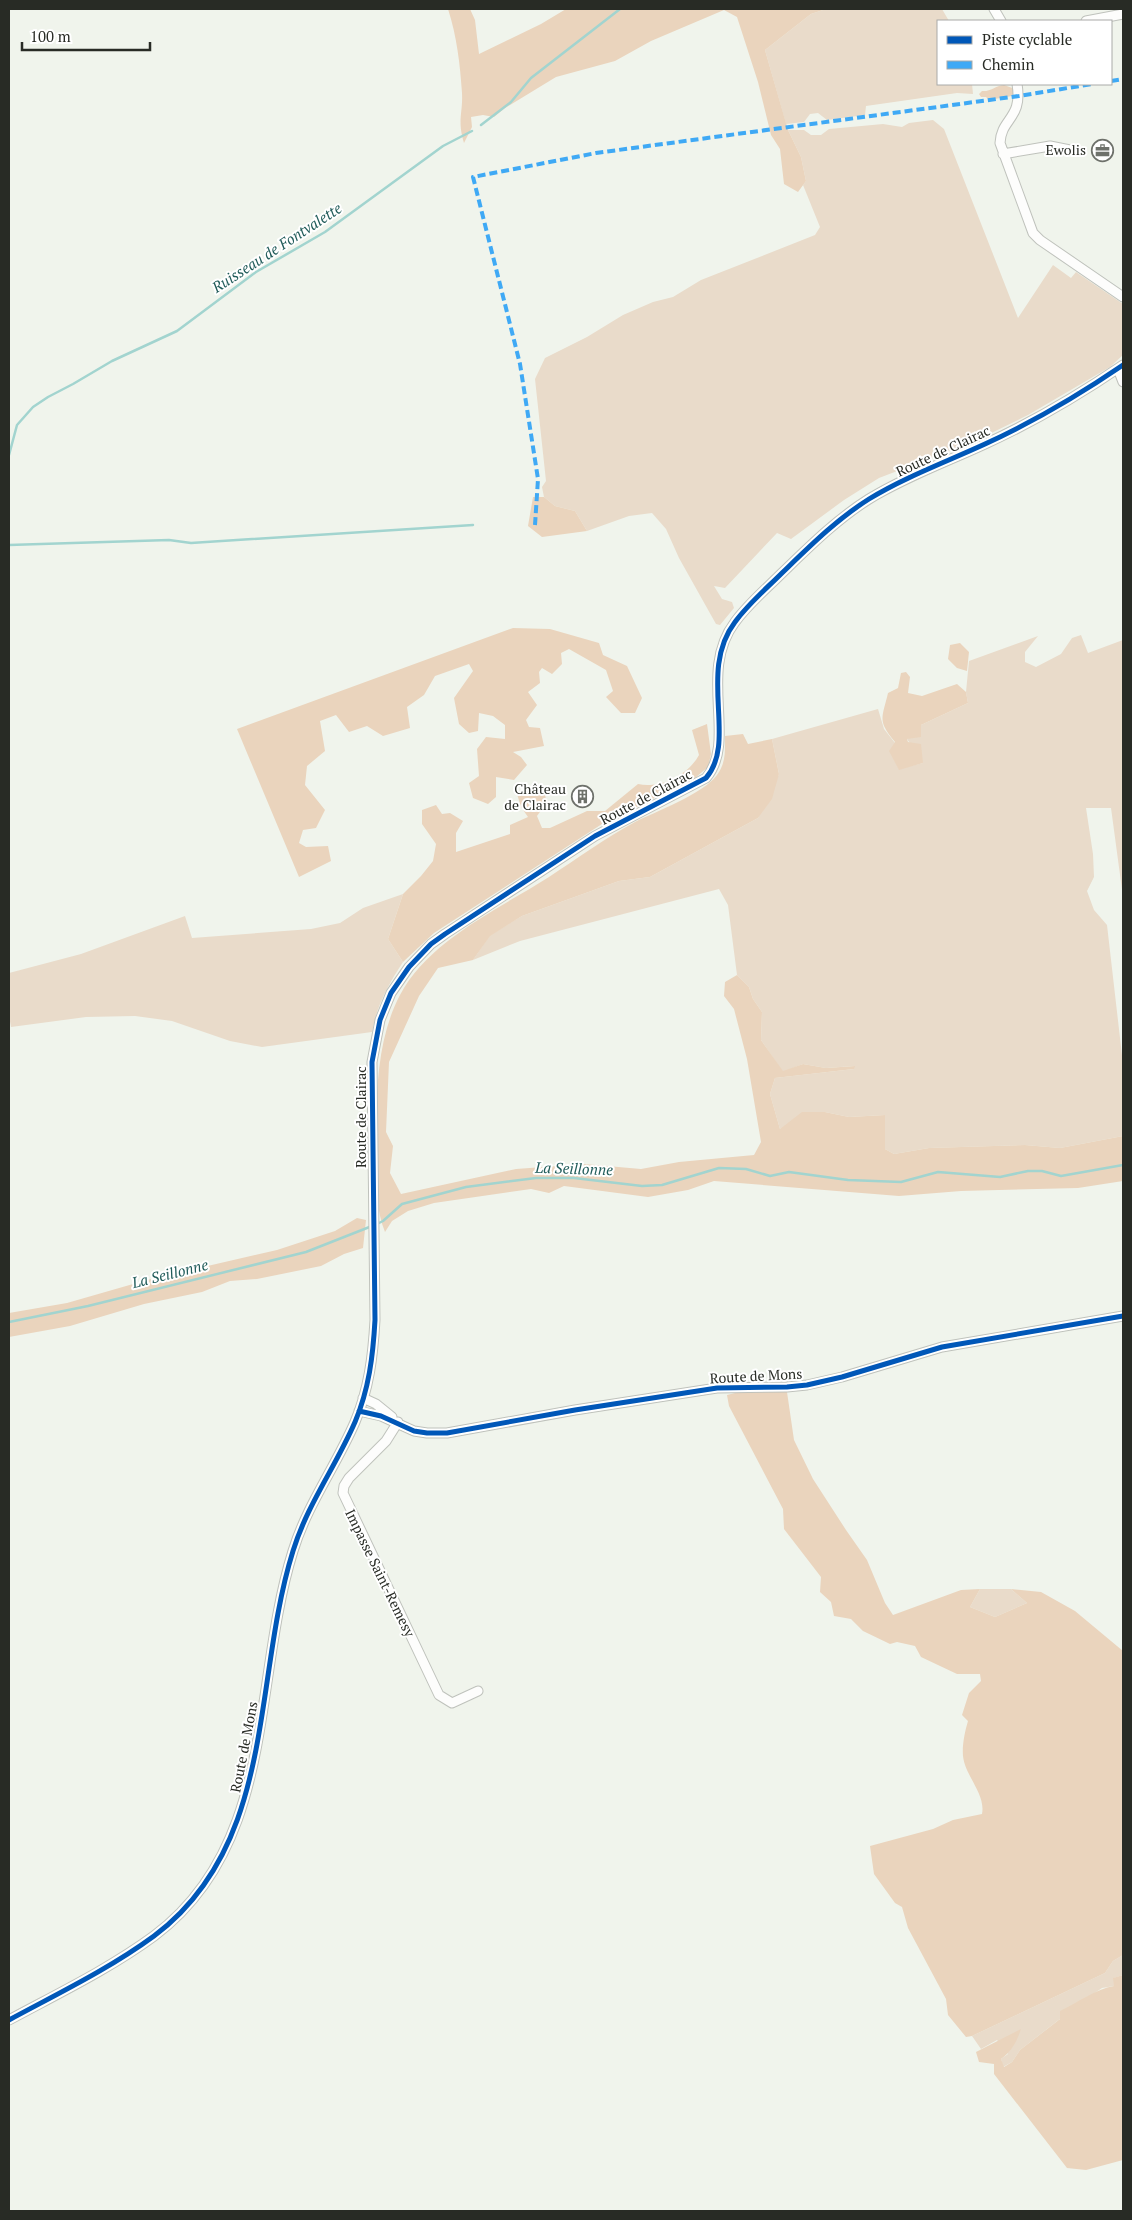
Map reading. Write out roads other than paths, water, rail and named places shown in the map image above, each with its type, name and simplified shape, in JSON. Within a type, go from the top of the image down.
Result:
[{"type":"street","points":[[994,9],[1000,20]]},
{"type":"street","points":[[1091,20],[1123,14]]},
{"type":"street","points":[[1017,85],[1019,102],[1015,113],[1002,134],[1000,143],[1036,237],[1123,297]]},
{"type":"street","points":[[1003,154],[1050,146],[1070,150]]},
{"type":"street","points":[[1121,367],[1123,382]]},
{"type":"street","name":"Route de Clairac","points":[[374,1243],[372,1082],[375,1045],[385,1006],[409,967],[431,944],[445,934],[595,836],[706,778],[712,770],[718,752],[717,667],[720,651],[728,632],[754,601],[834,526],[869,499],[1028,423],[1121,367]]},
{"type":"street","name":"Route de Mons","points":[[9,2020],[122,1958],[155,1935],[188,1904],[216,1867],[235,1830],[248,1787],[282,1594],[293,1552],[309,1510],[346,1441],[363,1398],[373,1354],[376,1320],[374,1243]]},
{"type":"street","name":"Route de Mons","points":[[359,1411],[398,1422],[414,1431],[448,1433],[717,1388],[807,1385],[842,1377],[942,1347],[1123,1316]]},
{"type":"street","name":"Route de Mons","points":[[363,1398],[376,1404],[398,1422]]},
{"type":"street","name":"Impasse Saint-Remesy","points":[[398,1422],[386,1441],[348,1478],[343,1493],[439,1695],[452,1703],[478,1692]]},
{"type":"waterway","name":"Ruisseau de Fontvalette","points":[[481,125],[511,102],[531,78],[620,9]]},
{"type":"waterway","name":"Ruisseau de Fontvalette","points":[[9,455],[17,425],[33,407],[112,361],[177,331],[256,272],[325,232],[443,146],[472,131]]},
{"type":"waterway","points":[[9,545],[169,540],[191,543],[473,525]]},
{"type":"waterway","name":"La Seillonne","points":[[377,1224],[402,1204],[466,1187],[536,1178],[574,1178],[642,1186],[662,1185],[719,1168],[746,1169],[770,1176],[789,1172],[848,1180],[901,1182],[938,1172],[1000,1177],[1028,1171],[1042,1171],[1061,1176],[1123,1165]]},
{"type":"waterway","name":"La Seillonne","points":[[9,1322],[88,1306],[306,1252],[372,1226]]},
{"type":"place","name":"Ewolis","points":[[1102,150]]},
{"type":"place","name":"Château de Clairac","points":[[582,797]]}]
